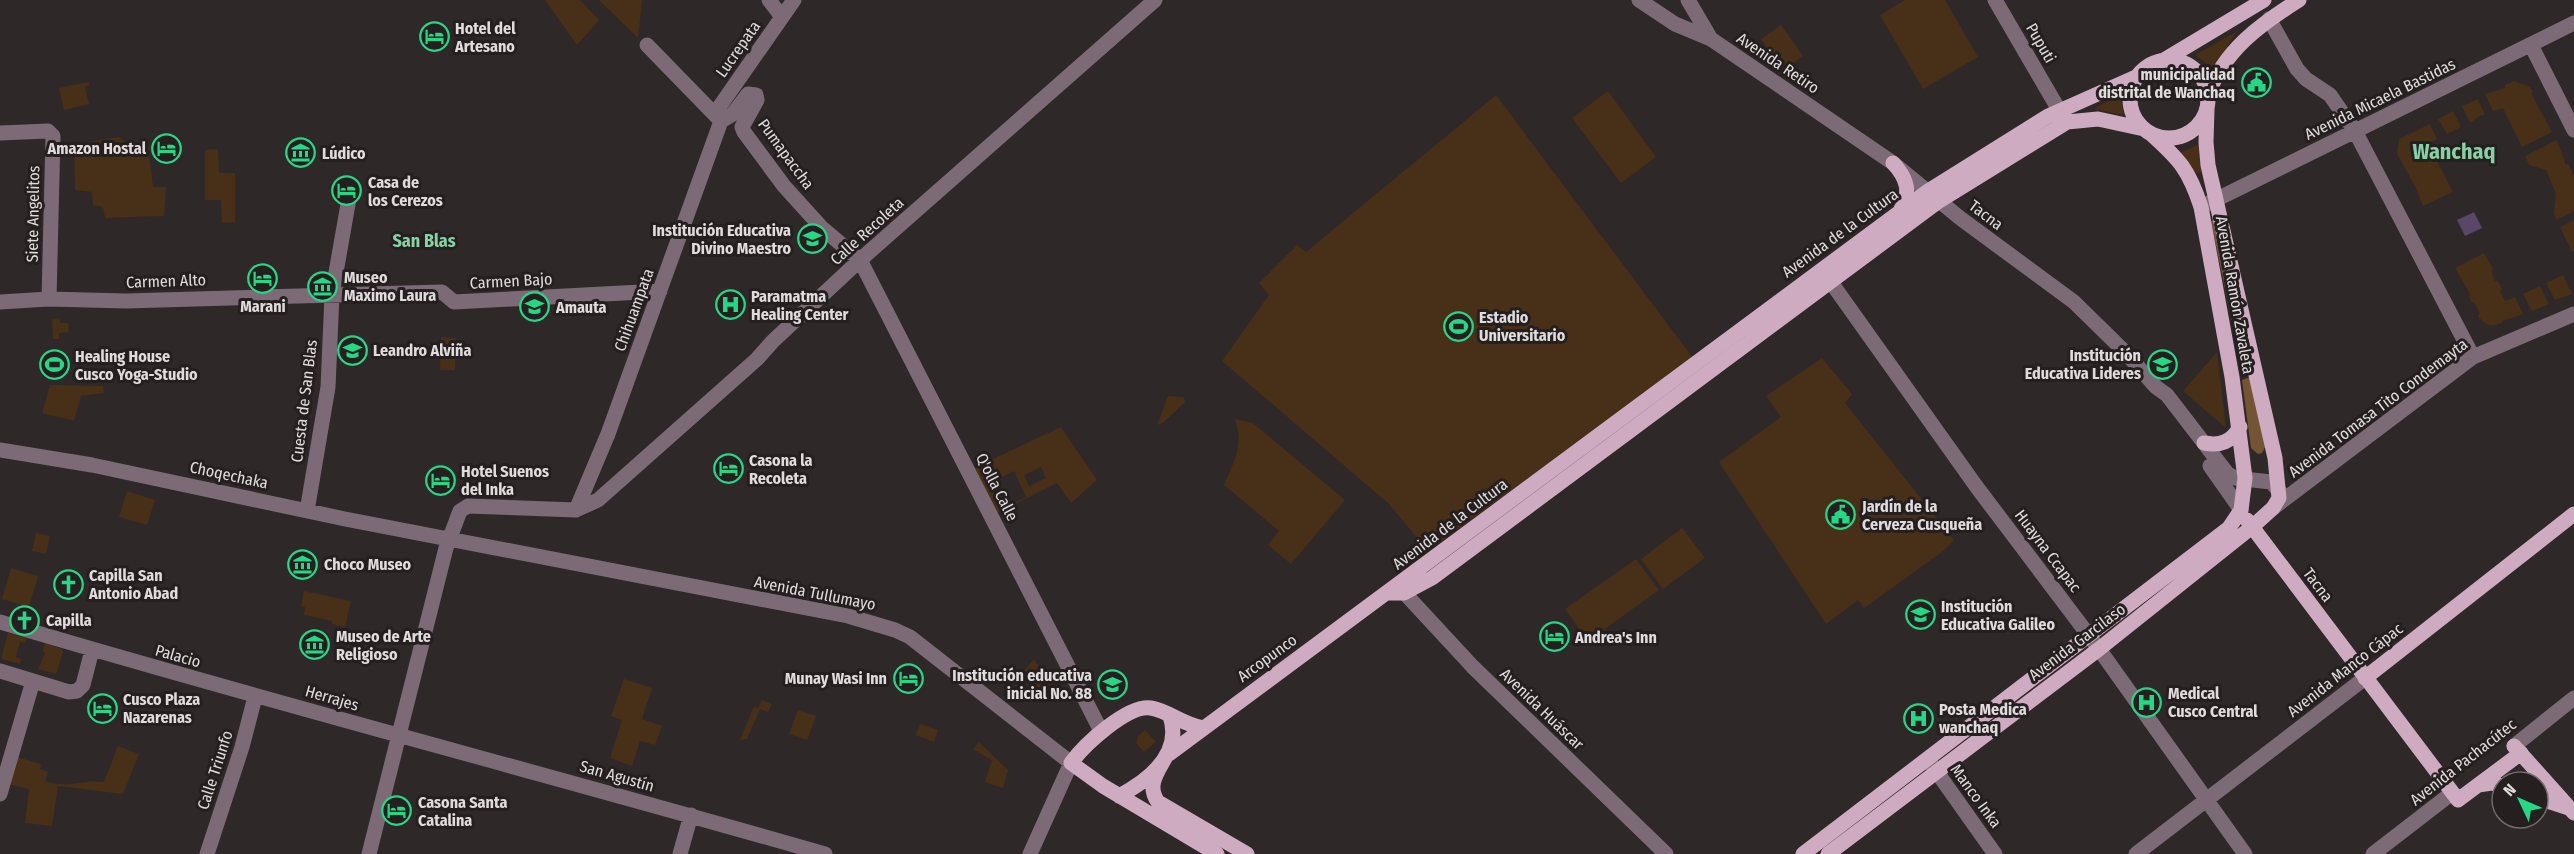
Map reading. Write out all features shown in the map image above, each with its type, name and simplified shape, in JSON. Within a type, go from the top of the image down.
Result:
[{"type":"main road","points":[[2264,0],[2164,60],[2148,66],[2138,76],[2130,92],[2130,106],[2135,119],[2148,132],[2169,138],[2183,135],[2196,127],[2214,78],[2228,57],[2252,32],[2299,0]]},
{"type":"main road","points":[[2164,60],[2179,61],[2194,69],[2204,81],[2207,102]]},
{"type":"main road","name":"Avenida de la Cultura","points":[[1396,591],[1432,578],[1617,430],[1933,196],[2061,112],[2138,76]]},
{"type":"main road","name":"Avenida Ramón Zavaleta","points":[[2207,102],[2207,155],[2275,458],[2280,492]]},
{"type":"main road","name":"Avenida de la Cultura","points":[[2061,112],[2148,132]]},
{"type":"main road","name":"Avenida Ramón Zavaleta","points":[[2148,132],[2183,165],[2191,179],[2201,207],[2240,427],[2245,478]]},
{"type":"main road","points":[[1893,163],[1906,181],[1905,203],[1899,212]]},
{"type":"main road","name":"Avenida de la Cultura","points":[[1826,274],[1899,212],[1933,196]]},
{"type":"main road","points":[[2204,443],[2215,445],[2225,442],[2234,436],[2240,427]]},
{"type":"main road","points":[[2242,506],[2245,478]]},
{"type":"main road","name":"Avenida Garcilaso","points":[[1803,854],[2099,649],[2252,527],[2273,508],[2280,492]]},
{"type":"main road","name":"Avenida Garcilaso","points":[[1828,854],[1931,765],[2089,635],[2229,528],[2242,506]]},
{"type":"main road","name":"Tacna","points":[[2242,506],[2252,527],[2455,796]]},
{"type":"main road","name":"Avenida Manco Cápac","points":[[2368,681],[2574,514]]},
{"type":"main road","name":"Avenida Manco Cápac","points":[[2368,681],[2574,527]]},
{"type":"main road","name":"Arcopunco","points":[[1119,796],[1140,784],[1166,757],[1203,728],[1396,591]]},
{"type":"main road","points":[[1071,763],[1101,731],[1142,708],[1159,710],[1191,726],[1203,728]]},
{"type":"main road","points":[[1170,716],[1174,735],[1153,783],[1153,795],[1158,802],[1247,854]]},
{"type":"main road","points":[[2517,749],[2571,810]]},
{"type":"main road","name":"Avenida Pachacútec","points":[[2455,796],[2517,749]]},
{"type":"main road","name":"Avenida Pachacútec","points":[[2455,796],[2478,785],[2517,749]]},
{"type":"main road","name":"Avenida Tullumayo","points":[[1071,763],[1119,796],[1216,854]]},
{"type":"main road","points":[[2478,785],[2490,783]]},
{"type":"main road","points":[[2550,802],[2571,810]]},
{"type":"street","points":[[770,0],[783,17]]},
{"type":"street","name":"Lucrepata","points":[[721,121],[720,106],[794,0]]},
{"type":"street","name":"Calle Recoleta","points":[[576,510],[598,500],[613,489],[757,359],[773,341],[860,260],[1155,0]]},
{"type":"street","name":"Avenida Retiro","points":[[1639,0],[1675,24],[1711,39],[1893,163],[1933,196]]},
{"type":"street","points":[[1688,0],[1711,39]]},
{"type":"street","name":"Puputi","points":[[1995,0],[2061,112]]},
{"type":"street","points":[[2269,19],[2297,69],[2330,95],[2355,131],[2473,357]]},
{"type":"street","name":"Avenida Micaela Bastidas","points":[[2201,207],[2574,23]]},
{"type":"street","points":[[647,45],[721,121]]},
{"type":"street","points":[[2531,45],[2574,130]]},
{"type":"street","name":"Pumapaccha","points":[[721,121],[733,114],[748,94],[756,95],[757,100],[742,127],[744,132],[784,186],[822,228],[860,260]]},
{"type":"street","name":"Chihuampata","points":[[576,510],[608,434],[721,121]]},
{"type":"street","name":"Siete Angelitos","points":[[0,133],[48,131],[53,136],[49,299]]},
{"type":"street","name":"Cuesta de San Blas","points":[[307,511],[328,387],[332,295],[350,193]]},
{"type":"street","name":"Tacna","points":[[1933,196],[2074,302],[2125,352],[2156,387],[2167,395],[2227,473],[2235,478],[2271,482],[2280,492]]},
{"type":"street","name":"Q'olla Calle","points":[[860,260],[1101,731]]},
{"type":"street","name":"Huayna Ccapac","points":[[1826,274],[1976,486],[2089,635],[2245,854]]},
{"type":"street","name":"Carmen Bajo","points":[[332,295],[442,292],[454,302],[660,291]]},
{"type":"street","name":"Carmen Alto","points":[[0,302],[49,299],[126,301],[332,295]]},
{"type":"street","name":"Avenida Tomasa Tito Condemayta","points":[[2273,508],[2473,357],[2574,314]]},
{"type":"street","name":"Tacna","points":[[2156,387],[2161,400],[2242,506]]},
{"type":"street","name":"Choqechaka","points":[[0,450],[92,465],[307,511],[449,538]]},
{"type":"street","points":[[369,854],[449,538],[460,511],[468,506],[576,510]]},
{"type":"street","name":"Avenida Tullumayo","points":[[449,538],[746,598],[848,616],[895,630],[924,648],[1071,763]]},
{"type":"street","name":"Avenida Huáscar","points":[[1396,591],[1666,854]]},
{"type":"street","name":"Palacio","points":[[0,622],[92,651],[255,697]]},
{"type":"street","points":[[0,671],[69,692],[77,692],[83,685],[92,651]]},
{"type":"street","points":[[0,794],[33,681]]},
{"type":"street","name":"Avenida Manco Cápac","points":[[2136,854],[2208,803],[2368,681]]},
{"type":"street","name":"Herrajes","points":[[255,697],[398,736]]},
{"type":"street","name":"Calle Triunfo","points":[[207,854],[242,747],[255,697]]},
{"type":"street","name":"Avenida Pachacútec","points":[[2517,749],[2574,698]]},
{"type":"street","name":"Avenida Pachacútec","points":[[2517,749],[2574,711]]},
{"type":"street","name":"San Agustín","points":[[398,736],[692,815],[825,854]]},
{"type":"street","points":[[1030,854],[1071,763]]},
{"type":"street","name":"Manco Inka","points":[[1931,765],[1995,854]]},
{"type":"street","name":"Avenida Pachacútec","points":[[2373,854],[2455,796]]},
{"type":"street","name":"Avenida Pachacútec","points":[[2390,854],[2455,796]]},
{"type":"street","name":"Avenida Manco Cápac","points":[[2152,854],[2208,803]]},
{"type":"street","points":[[680,854],[692,815]]},
{"type":"shaded area","points":[[545,0],[580,0],[599,20],[577,45]]},
{"type":"shaded area","points":[[599,0],[642,0],[638,38]]},
{"type":"shaded area","points":[[1905,0],[1945,0],[1978,57],[1923,89],[1880,15]]},
{"type":"shaded area","points":[[1781,25],[1803,56],[1783,71],[1761,39]]},
{"type":"shaded area","points":[[2236,32],[2214,69],[2195,55]]},
{"type":"shaded area","points":[[2514,81],[2530,87],[2552,132],[2522,147],[2503,108],[2493,111],[2485,94],[2505,88],[2505,85]]},
{"type":"shaded area","points":[[89,82],[89,85],[85,87],[89,104],[64,110],[59,88]]},
{"type":"shaded area","points":[[1608,91],[1656,157],[1621,183],[1572,118]]},
{"type":"shaded area","points":[[2120,94],[2124,115],[2094,109]]},
{"type":"shaded area","name":"Estadio Universitario","points":[[1496,95],[1693,358],[1428,551],[1389,504],[1222,361],[1269,295],[1259,283],[1297,245],[1306,252]]},
{"type":"shaded area","points":[[2478,99],[2485,115],[2470,123],[2462,106]]},
{"type":"shaded area","points":[[2453,111],[2461,127],[2447,134],[2438,119]]},
{"type":"shaded area","points":[[2430,124],[2437,139],[2428,144],[2453,192],[2423,206],[2397,154],[2399,139]]},
{"type":"shaded area","points":[[119,137],[127,143],[148,143],[153,187],[166,187],[164,216],[105,218],[103,207],[93,205],[92,192],[75,190],[74,144]]},
{"type":"shaded area","points":[[2557,140],[2566,165],[2568,164],[2574,176],[2574,211],[2556,220],[2554,213],[2556,194],[2546,170],[2529,165],[2525,156]]},
{"type":"shaded area","points":[[2202,143],[2202,172],[2196,173],[2180,153]]},
{"type":"shaded area","points":[[218,149],[219,173],[235,173],[235,222],[222,223],[221,200],[205,200],[205,150]]},
{"type":"shaded area","points":[[2474,212],[2482,228],[2465,236],[2457,220]]},
{"type":"shaded area","points":[[2219,218],[2250,369],[2242,371],[2211,221]]},
{"type":"shaded area","points":[[2574,220],[2574,251],[2572,252],[2560,227]]},
{"type":"shaded area","points":[[2484,253],[2493,269],[2491,271],[2495,281],[2498,281],[2502,289],[2500,291],[2505,301],[2515,297],[2523,314],[2495,325],[2486,323],[2478,316],[2480,314],[2455,268]]},
{"type":"shaded area","points":[[2563,275],[2572,294],[2555,300],[2546,283]]},
{"type":"shaded area","points":[[2540,286],[2549,304],[2532,311],[2523,294]]},
{"type":"shaded area","points":[[59,318],[61,323],[68,323],[69,332],[59,333],[59,339],[53,339],[52,319]]},
{"type":"shaded area","points":[[441,337],[456,338],[455,370],[440,370]]},
{"type":"shaded area","points":[[2217,352],[2226,428],[2183,391]]},
{"type":"shaded area","points":[[1822,358],[1852,394],[1845,403],[1954,540],[1942,552],[1864,608],[1858,600],[1826,624],[1719,462],[1781,417],[1766,396]]},
{"type":"shaded area","points":[[2251,377],[2265,447],[2262,453],[2258,454],[2251,448],[2242,380]]},
{"type":"shaded area","points":[[50,385],[103,386],[104,393],[81,396],[74,421],[42,413]]},
{"type":"shaded area","points":[[1168,396],[1184,397],[1185,402],[1163,423],[1157,425]]},
{"type":"shaded area","points":[[1235,419],[1253,423],[1345,500],[1291,564],[1268,545],[1279,531],[1224,485],[1238,445],[1238,428]]},
{"type":"shaded area","points":[[1061,427],[1097,480],[1071,503],[1057,483],[996,513],[972,469]],"holes":[[[1041,467],[1046,478],[1029,486],[1024,475]],[[1014,471],[1026,497],[1007,506],[994,481]]]},
{"type":"shaded area","points":[[127,491],[155,500],[147,525],[119,517]]},
{"type":"shaded area","points":[[1682,528],[1705,558],[1663,589],[1641,559]]},
{"type":"shaded area","points":[[36,533],[50,536],[46,554],[32,551]]},
{"type":"shaded area","points":[[1636,559],[1659,590],[1588,641],[1565,609]]},
{"type":"shaded area","points":[[11,568],[38,576],[29,607],[2,599]]},
{"type":"shaded area","points":[[304,591],[351,601],[345,627],[332,624],[332,621],[304,615],[305,607],[301,606]]},
{"type":"shaded area","points":[[8,633],[27,638],[25,643],[20,642],[16,657],[21,659],[20,664],[1,659]]},
{"type":"shaded area","points":[[45,643],[62,649],[56,674],[38,669],[45,653],[43,651]]},
{"type":"shaded area","points":[[1034,659],[1051,687],[1043,692],[1021,674]]},
{"type":"shaded area","points":[[624,679],[652,688],[642,719],[662,726],[655,745],[640,741],[632,766],[610,758],[622,720],[611,716]]},
{"type":"shaded area","points":[[762,700],[772,704],[768,712],[760,709],[747,739],[740,740],[754,706],[758,708]]},
{"type":"shaded area","points":[[798,710],[816,716],[807,740],[789,734]]},
{"type":"shaded area","points":[[920,724],[938,730],[934,742],[916,735]]},
{"type":"shaded area","points":[[1145,730],[1156,742],[1144,752],[1136,743],[1138,736]]},
{"type":"shaded area","points":[[979,742],[1008,770],[1003,788],[985,782],[992,760],[973,749]]},
{"type":"shaded area","points":[[118,746],[139,754],[123,794],[58,786],[52,826],[25,823],[29,789],[8,784],[17,757],[41,764],[40,769],[48,772],[45,781],[61,784],[104,782]]},
{"type":"place","name":"Hotel del Artesano","points":[[434,37]]},
{"type":"place","name":"municipalidad distrital de Wanchaq","points":[[2256,83]]},
{"type":"place","name":"Amazon Hostal","points":[[167,148]]},
{"type":"place","name":"Lúdico","points":[[301,153]]},
{"type":"place","name":"Casa de los Cerezos","points":[[347,191]]},
{"type":"place","name":"Institución Educativa Divino Maestro","points":[[812,239]]},
{"type":"place","name":"Marani","points":[[263,278]]},
{"type":"place","name":"Museo Maximo Laura","points":[[323,286]]},
{"type":"place","name":"Paramatma Healing Center","points":[[730,305]]},
{"type":"place","name":"Amauta","points":[[535,307]]},
{"type":"place","name":"Estadio Universitario","points":[[1458,326]]},
{"type":"place","name":"Leandro Alviña","points":[[352,350]]},
{"type":"place","name":"Institución Educativa Lideres","points":[[2162,364]]},
{"type":"place","name":"Healing House Cusco Yoga-Studio","points":[[54,365]]},
{"type":"place","name":"Casona la Recoleta","points":[[728,469]]},
{"type":"place","name":"Hotel Suenos del Inka","points":[[440,480]]},
{"type":"place","name":"Jardín de la Cerveza Cusqueña","points":[[1841,515]]},
{"type":"place","name":"Choco Museo","points":[[303,564]]},
{"type":"place","name":"Capilla San Antonio Abad","points":[[68,584]]},
{"type":"place","name":"Institución Educativa Galileo","points":[[1920,615]]},
{"type":"place","name":"Capilla","points":[[25,620]]},
{"type":"place","name":"Andrea's Inn","points":[[1554,637]]},
{"type":"place","name":"Museo de Arte Religioso","points":[[315,645]]},
{"type":"place","name":"Munay Wasi Inn","points":[[908,678]]},
{"type":"place","name":"Institución educativa inicial No. 88","points":[[1113,684]]},
{"type":"place","name":"Medical Cusco Central","points":[[2147,702]]},
{"type":"place","name":"Cusco Plaza Nazarenas","points":[[102,708]]},
{"type":"place","name":"Posta Medica wanchaq","points":[[1918,718]]},
{"type":"place","name":"Casona Santa Catalina","points":[[397,811]]},
{"type":"district","name":"Wanchaq","points":[[2454,151]]},
{"type":"district","name":"San Blas","points":[[424,241]]}]
